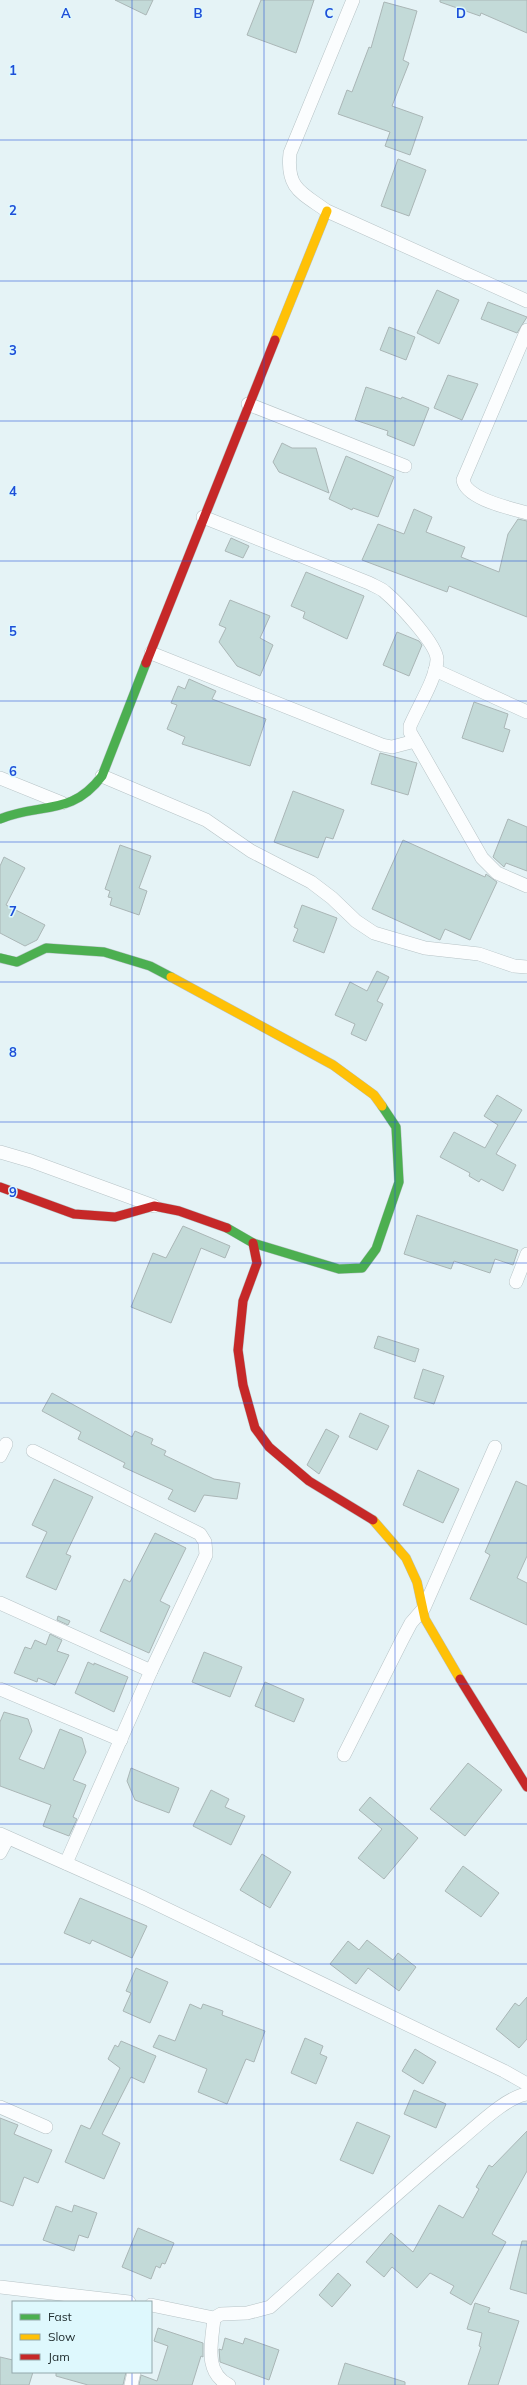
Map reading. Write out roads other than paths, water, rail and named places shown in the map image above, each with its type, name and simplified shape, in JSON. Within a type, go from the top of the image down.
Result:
[{"type":"street","points":[[353,0],[290,153],[289,160],[291,181],[300,191],[327,211],[527,301]]},
{"type":"street","points":[[0,819],[11,813],[80,799],[90,792],[102,776],[248,404],[327,211]]},
{"type":"street","points":[[527,330],[463,480],[464,486],[472,494],[527,514]]},
{"type":"street","points":[[248,404],[405,466]]},
{"type":"street","points":[[203,518],[384,591],[433,646],[437,658],[435,670],[410,726],[410,732],[482,858],[497,873],[527,886]]},
{"type":"street","points":[[151,653],[382,745],[392,747],[415,741]]},
{"type":"street","points":[[435,670],[527,712]]},
{"type":"street","points":[[102,776],[206,820],[251,851],[311,882],[332,898],[356,921],[374,933],[425,948],[479,954],[514,966],[527,967]]},
{"type":"street","points":[[0,778],[62,803]]},
{"type":"street","points":[[0,958],[18,962],[46,948],[61,948],[104,952],[150,966],[333,1065],[374,1095],[396,1127],[400,1182],[376,1249],[362,1268],[339,1269],[253,1243],[225,1227],[179,1211],[154,1206],[31,1161],[0,1152]]},
{"type":"street","points":[[0,1187],[74,1214],[115,1217],[154,1206]]},
{"type":"street","points":[[253,1243],[257,1263],[243,1301],[238,1350],[242,1385],[255,1428],[269,1447],[309,1481],[372,1519],[383,1529],[406,1558],[417,1582],[431,1632],[527,1787]]},
{"type":"street","points":[[516,1282],[527,1254]]},
{"type":"street","points":[[0,1456],[6,1444]]},
{"type":"street","points":[[344,1754],[411,1623],[424,1608],[495,1447]]},
{"type":"street","points":[[33,1452],[200,1534],[205,1542],[206,1555],[151,1671],[66,1863]]},
{"type":"street","points":[[0,1603],[151,1671]]},
{"type":"street","points":[[0,1689],[121,1740]]},
{"type":"street","points":[[0,1853],[4,1836],[66,1863],[504,2071],[527,2084]]},
{"type":"street","points":[[152,2306],[214,2318],[221,2314],[247,2313],[270,2307],[443,2154],[510,2101],[527,2094]]},
{"type":"street","points":[[0,2106],[46,2127]]},
{"type":"street","points":[[0,2287],[120,2301]]},
{"type":"street","points":[[214,2318],[211,2364],[214,2375],[229,2385]]},
{"type":"street","points":[[131,2385],[134,2373]]}]
